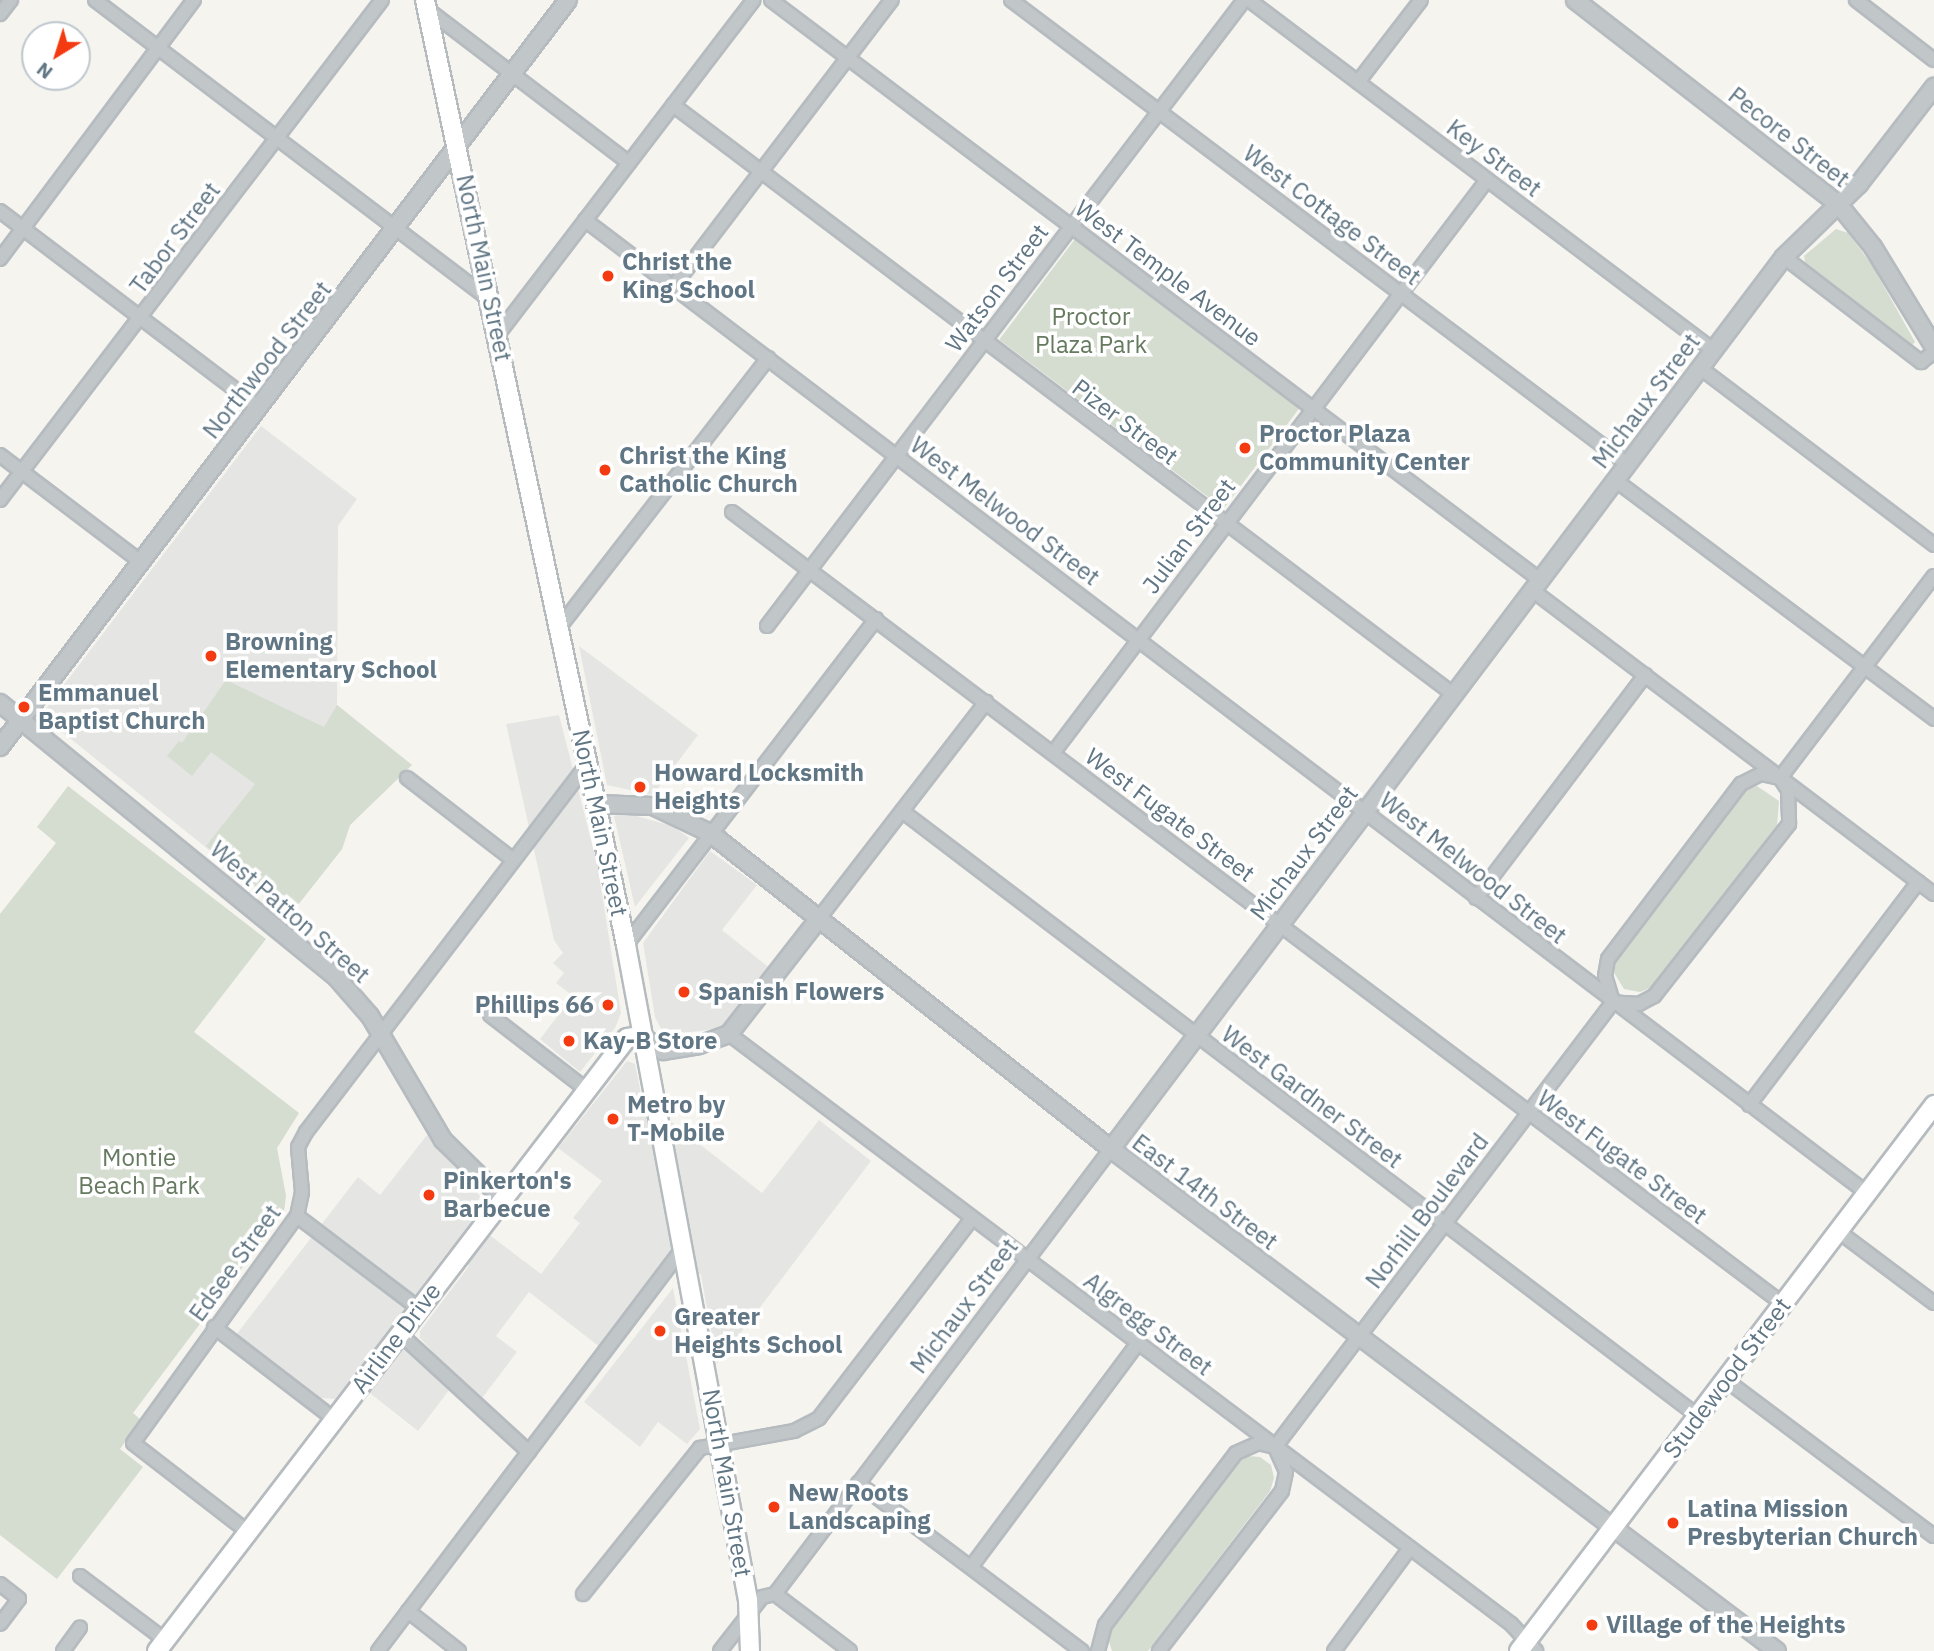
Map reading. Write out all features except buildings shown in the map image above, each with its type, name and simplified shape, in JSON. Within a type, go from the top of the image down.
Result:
[{"type":"main road","name":"North Main Street","points":[[426,4],[499,332],[558,629],[626,945],[750,1612],[750,1651]]},
{"type":"main road","name":"Airline Drive","points":[[161,1646],[627,1038],[642,1036]]},
{"type":"main road","name":"Studewood Street","points":[[1527,1647],[1613,1528],[1934,1105]]},
{"type":"street","points":[[0,14],[11,0]]},
{"type":"street","points":[[95,0],[490,300]]},
{"type":"street","points":[[0,259],[194,0]]},
{"type":"street","name":"Tabor Street","points":[[0,500],[382,0]]},
{"type":"street","name":"Northwood Street","points":[[0,747],[397,229],[568,0]]},
{"type":"street","points":[[499,332],[750,4],[735,0]]},
{"type":"street","name":"West Temple Avenue","points":[[771,0],[1314,409],[1645,675],[1934,894]]},
{"type":"street","points":[[673,286],[892,0]]},
{"type":"street","name":"West Cottage Street","points":[[1011,0],[1627,464]]},
{"type":"street","name":"Watson Street","points":[[766,626],[1159,111],[1247,0]]},
{"type":"street","name":"Key Street","points":[[1247,0],[1713,350]]},
{"type":"street","points":[[1358,82],[1421,0]]},
{"type":"street","name":"Pecore Street","points":[[1575,0],[1839,205],[1873,247],[1933,344]]},
{"type":"street","points":[[1856,0],[1934,60]]},
{"type":"street","points":[[426,4],[629,163]]},
{"type":"street","name":"Michaux Street","points":[[720,1651],[762,1597],[775,1594],[1194,1035],[1784,257],[1839,205],[1934,86]]},
{"type":"street","name":"Pizer Street","points":[[673,105],[1453,694]]},
{"type":"street","name":"Julian Street","points":[[1054,753],[1487,180]]},
{"type":"street","points":[[0,211],[258,407]]},
{"type":"street","name":"West Melwood Street","points":[[586,220],[1867,1193]]},
{"type":"street","points":[[1784,257],[1921,362],[1933,344]]},
{"type":"street","points":[[558,629],[768,358]]},
{"type":"street","points":[[1699,368],[1934,545]]},
{"type":"street","points":[[0,455],[141,562]]},
{"type":"street","points":[[1615,481],[1934,719]]},
{"type":"street","name":"West Fugate Street","points":[[732,512],[1783,1304]]},
{"type":"street","points":[[1780,778],[1934,576]]},
{"type":"street","points":[[626,945],[710,832],[876,619]]},
{"type":"street","points":[[1476,898],[1645,675]]},
{"type":"street","points":[[642,1036],[663,1051],[699,1045],[729,1034],[986,702]]},
{"type":"street","name":"West Patton Street","points":[[0,703],[307,950],[348,988],[382,1035],[443,1140],[502,1198]]},
{"type":"street","name":"Edsee Street","points":[[248,1532],[133,1443],[214,1327],[297,1216],[301,1205],[301,1139],[587,763]]},
{"type":"street","points":[[1761,774],[1780,778],[1791,801],[1789,824],[1654,996],[1639,1004],[1613,1002],[1605,976],[1616,948],[1741,784],[1761,774]]},
{"type":"street","points":[[408,778],[513,860]]},
{"type":"street","name":"East 14th Street","points":[[597,804],[653,806],[710,832],[1111,1149],[1776,1651]]},
{"type":"street","name":"West Gardner Street","points":[[902,811],[1698,1416]]},
{"type":"street","points":[[1749,1105],[1918,882]]},
{"type":"street","name":"Norhill Boulevard","points":[[1275,1447],[1527,1111],[1613,1002]]},
{"type":"street","points":[[489,1015],[587,1090]]},
{"type":"street","name":"Algregg Street","points":[[729,1034],[971,1220],[1410,1548],[1527,1647]]},
{"type":"street","points":[[297,1216],[418,1308]]},
{"type":"street","points":[[583,1594],[695,1453],[794,1431],[819,1418],[971,1220]]},
{"type":"street","points":[[1838,1231],[1934,1303]]},
{"type":"street","points":[[378,1651],[683,1248]]},
{"type":"street","points":[[214,1327],[334,1419]]},
{"type":"street","points":[[399,1333],[529,1452]]},
{"type":"street","points":[[971,1567],[1139,1343]]},
{"type":"street","points":[[1726,1380],[1934,1536]]},
{"type":"street","points":[[1098,1651],[1105,1625],[1236,1453],[1258,1443],[1275,1447],[1286,1472],[1282,1491],[1159,1651]]},
{"type":"street","points":[[858,1483],[1082,1651]]},
{"type":"street","points":[[1334,1651],[1410,1548]]},
{"type":"street","points":[[80,1576],[161,1646]]},
{"type":"street","points":[[0,1584],[19,1599],[0,1624]]},
{"type":"street","points":[[775,1594],[850,1651]]},
{"type":"street","points":[[408,1611],[459,1651]]},
{"type":"street","points":[[63,1651],[80,1628]]},
{"type":"shaded area","name":"Browning Elementary School","points":[[261,426],[357,499],[338,526],[337,705],[412,765],[350,825],[342,849],[290,915],[41,715]]},
{"type":"shaded area","points":[[579,646],[698,735],[653,795],[607,785]]},
{"type":"shaded area","points":[[559,715],[597,863],[621,1013],[615,1028],[580,1072],[540,1039],[573,996],[556,983],[564,973],[553,963],[563,953],[554,940],[506,724]]},
{"type":"shaded area","points":[[626,813],[672,826],[689,838],[635,907],[614,816]]},
{"type":"shaded area","points":[[710,851],[757,885],[722,930],[771,969],[724,1028],[664,1035],[655,1017],[643,943]]},
{"type":"shaded area","points":[[627,1061],[635,1064],[642,1099],[762,1193],[819,1120],[871,1161],[717,1364],[701,1275],[673,1254],[601,1348],[529,1292],[496,1336],[517,1352],[479,1402],[420,1338],[420,1331],[469,1266],[449,1250],[388,1331],[450,1389],[418,1431],[352,1379],[335,1399],[320,1398],[236,1335],[358,1177],[380,1195],[427,1135],[480,1196],[471,1221],[541,1274],[580,1223],[573,1218],[602,1181],[558,1148]]},
{"type":"shaded area","name":"Greater Heights School","points":[[673,1288],[700,1429],[687,1444],[658,1422],[640,1447],[584,1402]]},
{"type":"green space","points":[[1836,229],[1848,233],[1872,265],[1915,342],[1910,347],[1806,268],[1804,256]]},
{"type":"green space","name":"Proctor Plaza Park","points":[[1075,239],[1299,408],[1224,509],[999,340]]},
{"type":"green space","points":[[226,680],[324,727],[337,705],[412,765],[350,825],[342,849],[290,915],[206,846],[255,784],[211,752],[192,776],[167,756],[179,741],[182,743]]},
{"type":"green space","name":"Montie Beach Park","points":[[68,786],[266,939],[194,1032],[299,1113],[277,1148],[286,1196],[284,1212],[133,1413],[141,1420],[120,1449],[143,1467],[57,1579],[0,1535],[0,914],[56,843],[37,827]]},
{"type":"green space","points":[[1757,786],[1779,801],[1777,825],[1653,987],[1640,992],[1624,989],[1613,971],[1616,958],[1743,789]]},
{"type":"green space","points":[[1247,1456],[1260,1457],[1271,1465],[1274,1478],[1270,1491],[1148,1651],[1112,1651],[1108,1638],[1113,1625],[1235,1464]]},
{"type":"place","name":"Christ the King School","points":[[608,276]]},
{"type":"place","name":"Proctor Plaza Community Center","points":[[1245,448]]},
{"type":"place","name":"Christ the King Catholic Church","points":[[605,470]]},
{"type":"place","name":"Browning Elementary School","points":[[211,656]]},
{"type":"place","name":"Emmanuel Baptist Church","points":[[24,707]]},
{"type":"place","name":"Howard Locksmith Heights","points":[[640,787]]},
{"type":"place","name":"Spanish Flowers","points":[[684,992]]},
{"type":"place","name":"Phillips 66","points":[[608,1005]]},
{"type":"place","name":"Kay-B Store","points":[[569,1041]]},
{"type":"place","name":"Metro by T-Mobile","points":[[613,1119]]},
{"type":"place","name":"Pinkerton's Barbecue","points":[[429,1195]]},
{"type":"place","name":"Greater Heights School","points":[[660,1331]]},
{"type":"place","name":"New Roots Landscaping","points":[[774,1507]]},
{"type":"place","name":"Latina Mission Presbyterian Church","points":[[1673,1523]]},
{"type":"place","name":"Village of the Heights","points":[[1592,1625]]}]
